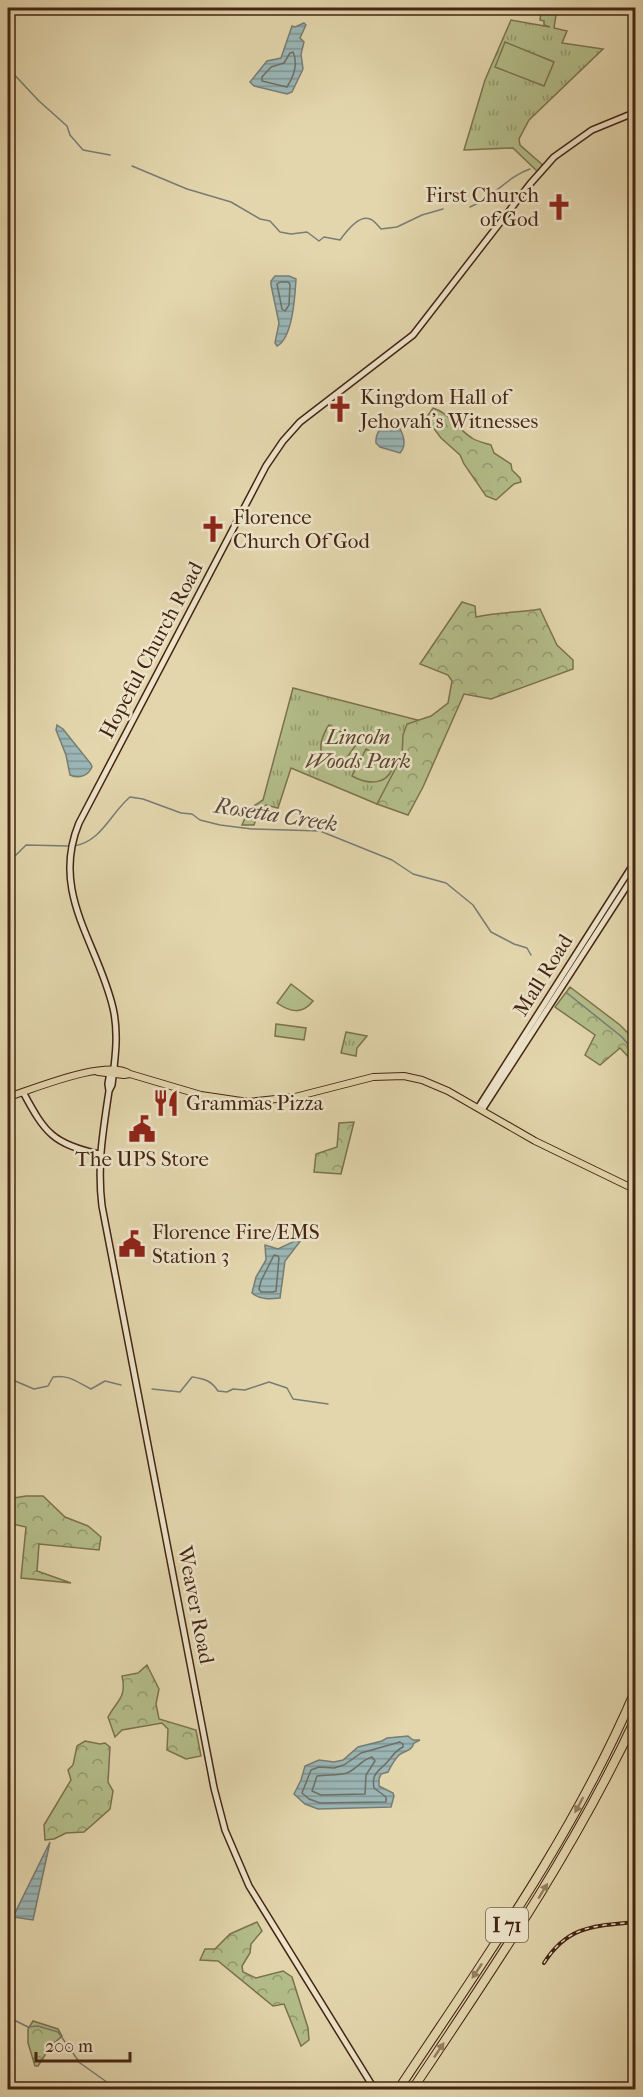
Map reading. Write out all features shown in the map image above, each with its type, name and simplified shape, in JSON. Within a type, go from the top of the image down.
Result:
[{"type":"highway","name":"I 71","points":[[398,2090],[555,1848],[606,1753],[636,1689]]},
{"type":"highway","name":"I 71","points":[[412,2090],[566,1854],[617,1759],[636,1718]]},
{"type":"main road","name":"Hopeful Church Road","points":[[112,1071],[116,1039],[115,1017],[111,999],[74,902],[69,877],[69,856],[73,840],[79,823],[266,466],[279,446],[308,416],[396,349],[417,330],[527,188],[554,157],[592,130],[636,112]]},
{"type":"main road","name":"Mall Road","points":[[480,1109],[636,860]]},
{"type":"main road","name":"Mall Road","points":[[480,1109],[636,872]]},
{"type":"main road","points":[[8,1097],[99,1069],[130,1074],[201,1095],[248,1102],[288,1098],[372,1077],[404,1076],[441,1087],[535,1142],[636,1190]]},
{"type":"main road","name":"Weaver Road","points":[[112,1071],[99,1154],[105,1224],[221,1818],[249,1886],[375,2090]]},
{"type":"main road","points":[[22,1092],[53,1138],[71,1148],[99,1154]]},
{"type":"green space","points":[[541,12],[556,15],[554,28],[567,31],[562,43],[603,49],[529,120],[519,139],[520,145],[545,167],[539,173],[513,148],[464,150],[485,80],[511,20],[550,27],[544,25],[544,21],[540,20]]},
{"type":"green space","points":[[505,42],[554,62],[544,86],[495,67]]},
{"type":"green space","points":[[433,408],[449,417],[472,438],[491,445],[494,453],[511,464],[512,470],[521,482],[514,484],[496,500],[486,496],[460,455],[441,438],[426,418]]},
{"type":"green space","points":[[462,602],[475,606],[476,617],[540,609],[557,645],[573,660],[573,669],[491,699],[464,694],[423,787],[408,815],[377,804],[402,756],[403,735],[407,724],[431,716],[448,703],[452,681],[448,675],[420,664]]},
{"type":"green space","name":"Lincoln Woods Park","points":[[293,688],[429,723],[377,804],[291,768],[278,808],[266,805],[258,813],[254,825],[242,825],[249,809],[263,800]]},
{"type":"green space","points":[[329,725],[358,742],[338,770],[326,760],[321,750],[322,738]]},
{"type":"green space","points":[[366,749],[394,764],[382,780],[371,782],[352,776]]},
{"type":"green space","points":[[291,984],[313,1001],[305,1008],[296,1011],[277,1003]]},
{"type":"green space","points":[[570,987],[620,1025],[635,1040],[635,1064],[620,1048],[600,1065],[585,1055],[595,1035],[555,1007]]},
{"type":"green space","points":[[276,1024],[306,1028],[304,1040],[275,1036]]},
{"type":"green space","points":[[346,1032],[367,1036],[357,1048],[356,1056],[341,1053]]},
{"type":"green space","points":[[354,1122],[341,1174],[314,1172],[316,1154],[337,1147],[339,1123]]},
{"type":"green space","points":[[43,1496],[65,1517],[88,1526],[101,1537],[99,1550],[39,1544],[37,1571],[71,1583],[21,1578],[26,1527],[8,1523],[8,1499]]},
{"type":"green space","points":[[147,1665],[159,1689],[156,1704],[159,1719],[196,1730],[201,1756],[186,1759],[167,1750],[168,1729],[162,1723],[122,1730],[115,1737],[108,1717],[122,1694],[122,1676],[138,1673]]},
{"type":"green space","points":[[85,1741],[105,1743],[110,1747],[108,1782],[113,1791],[110,1809],[84,1832],[66,1833],[54,1839],[45,1840],[44,1825],[71,1780],[68,1770],[73,1765],[77,1746]]},
{"type":"green space","points":[[257,1922],[262,1931],[251,1944],[250,1953],[242,1966],[243,1972],[256,1978],[283,1971],[292,1977],[308,2028],[309,2040],[301,2046],[284,2004],[273,2006],[218,1961],[200,1960],[205,1949],[215,1949],[230,1934]]},
{"type":"green space","points":[[33,2021],[58,2029],[62,2036],[50,2047],[38,2066],[35,2066],[28,2043],[28,2029]]},
{"type":"water","points":[[304,23],[306,25],[300,38],[304,42],[301,54],[303,69],[292,92],[287,94],[254,86],[250,82],[267,61],[281,58],[292,26]]},
{"type":"water","points":[[275,276],[289,276],[296,279],[290,326],[287,334],[277,346],[275,343],[279,323],[271,285]]},
{"type":"water","points":[[392,419],[403,435],[404,445],[400,453],[380,447],[376,443],[380,429]]},
{"type":"water","points":[[57,725],[63,729],[91,764],[92,767],[86,775],[77,777],[70,775],[66,755],[56,730]]},
{"type":"water","points":[[306,1229],[308,1231],[285,1261],[280,1298],[262,1298],[252,1293],[256,1277],[266,1260],[265,1245],[278,1249],[295,1241]]},
{"type":"water","points":[[408,1736],[413,1740],[420,1740],[399,1755],[388,1772],[381,1774],[379,1779],[379,1786],[393,1793],[391,1807],[318,1809],[305,1804],[294,1794],[305,1766],[319,1760],[334,1762],[343,1760],[358,1747],[387,1738]]},
{"type":"water","points":[[50,1842],[33,1920],[13,1917]]},
{"type":"waterway","points":[[8,68],[39,101],[67,126],[70,135],[83,150],[110,155]]},
{"type":"waterway","points":[[132,166],[187,189],[231,202],[260,219],[270,221],[280,232],[291,234],[307,232],[319,241],[324,237],[340,240],[361,219],[371,220],[381,229],[397,227],[422,215],[443,209]]},
{"type":"waterway","points":[[470,207],[530,169]]},
{"type":"waterway","name":"Rosetta Creek","points":[[74,846],[92,839],[99,833],[130,797],[143,799],[181,813],[192,814],[200,820],[220,825],[252,829],[320,831],[392,860],[413,874],[446,883],[473,905],[491,932],[527,948],[531,955]]},
{"type":"waterway","name":"Rosetta Creek","points":[[8,863],[26,845],[69,846]]},
{"type":"waterway","name":"Rosetta Creek","points":[[567,993],[622,1037],[636,1054]]},
{"type":"waterway","points":[[8,1378],[34,1389],[48,1386],[53,1377],[59,1376],[91,1389],[105,1381],[121,1385]]},
{"type":"waterway","points":[[152,1389],[180,1392],[192,1377],[213,1384],[218,1391],[227,1392],[233,1389],[245,1390],[269,1382],[287,1388],[293,1399],[328,1404]]},
{"type":"waterway","points":[[8,2017],[28,2027],[38,2026],[58,2032],[80,2063],[118,2090]]},
{"type":"railway","points":[[544,1963],[553,1950],[573,1934],[595,1927],[636,1922]]},
{"type":"place","name":"First Church of God","points":[[559,207]]},
{"type":"place","name":"Kingdom Hall of Jehovah’s Witnesses","points":[[340,409]]},
{"type":"place","name":"Florence Church Of God","points":[[213,529]]},
{"type":"place","name":"Grammas Pizza","points":[[166,1103]]},
{"type":"place","name":"The UPS Store","points":[[142,1129]]},
{"type":"place","name":"Florence Fire/EMS Station 3","points":[[132,1244]]}]
